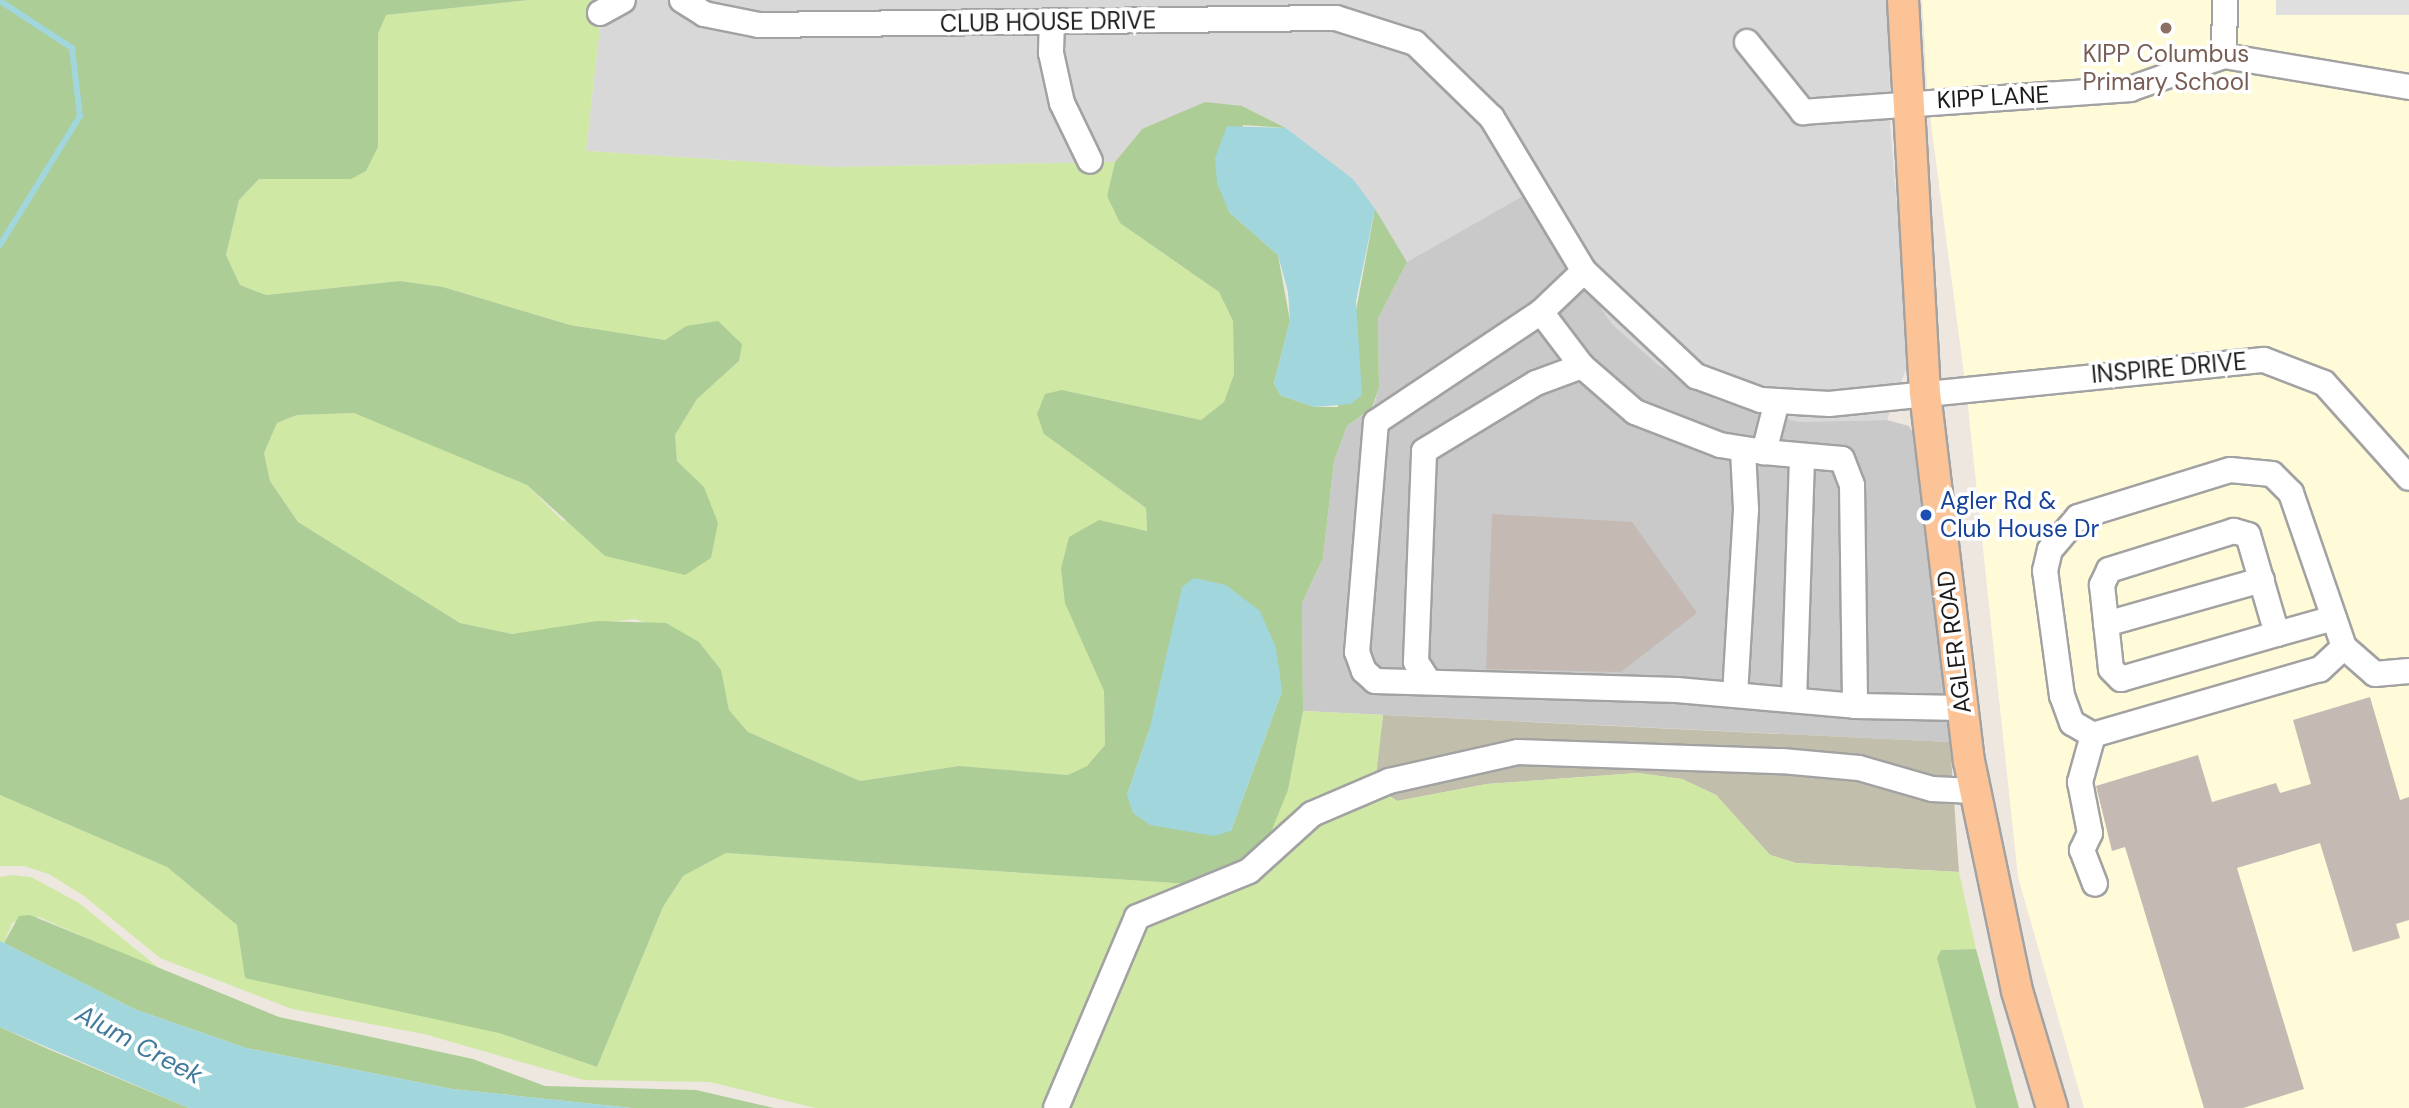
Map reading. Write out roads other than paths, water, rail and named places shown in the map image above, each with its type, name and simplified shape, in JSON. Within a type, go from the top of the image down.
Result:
[{"type":"main road","name":"AGLER ROAD","points":[[1903,0],[1905,102],[1925,393],[1962,708],[1974,791],[2017,991],[2052,1108]]},
{"type":"street","points":[[600,13],[623,0]]},
{"type":"street","name":"CLUB HOUSE DRIVE","points":[[682,0],[704,14],[759,25],[1336,18],[1415,43],[1492,118],[1584,271],[1696,376],[1777,401],[1829,404],[1925,393]]},
{"type":"street","points":[[2224,56],[2225,0]]},
{"type":"street","points":[[1052,22],[1051,52],[1062,103],[1090,161]]},
{"type":"street","name":"KIPP LANE","points":[[1748,42],[1803,112],[1905,102],[2130,89],[2224,56],[2409,87]]},
{"type":"street","points":[[1584,271],[1541,312],[1376,422],[1357,652],[1364,671],[1375,681],[1735,695],[1855,706],[1962,708]]},
{"type":"street","points":[[1541,312],[1582,366],[1635,412],[1754,451],[1842,459],[1852,485],[1855,706]]},
{"type":"street","name":"INSPIRE DRIVE","points":[[1925,393],[2264,359],[2323,383],[2409,478]]},
{"type":"street","points":[[1429,682],[1416,662],[1424,451],[1536,383],[1582,366]]},
{"type":"street","points":[[1735,695],[1746,509],[1754,451],[1777,401]]},
{"type":"street","points":[[1794,700],[1802,456]]},
{"type":"street","points":[[2344,648],[2320,669],[2093,735],[2073,723],[2062,696],[2045,571],[2050,550],[2078,517],[2230,470],[2272,474],[2291,494],[2344,648],[2375,674],[2409,671]]},
{"type":"street","points":[[2277,634],[2248,535],[2234,531],[2109,570],[2102,585],[2110,669],[2121,679],[2334,618]]},
{"type":"street","points":[[2106,624],[2262,580]]},
{"type":"street","points":[[2093,735],[2080,782],[2090,833],[2082,850],[2095,884]]},
{"type":"street","points":[[1056,1108],[1137,917],[1249,871],[1312,814],[1389,781],[1518,752],[1782,761],[1859,768],[1932,789],[1974,791]]},
{"type":"water","points":[[1227,126],[1286,128],[1353,179],[1375,209],[1356,301],[1362,395],[1351,404],[1314,407],[1280,395],[1274,383],[1290,321],[1288,292],[1278,255],[1229,212],[1217,183],[1215,158]]},
{"type":"water","points":[[1194,578],[1226,585],[1260,611],[1276,648],[1282,691],[1231,831],[1214,836],[1150,825],[1133,813],[1127,795],[1149,731],[1182,587]]},
{"type":"water","name":"Alum Creek","points":[[0,941],[134,1009],[246,1048],[452,1089],[632,1108],[189,1108],[0,1027]]},
{"type":"waterway","points":[[0,1],[72,48],[80,116],[0,245]]},
{"type":"place","name":"KIPP Columbus Primary School","points":[[2166,28]]},
{"type":"place","name":"Agler Rd & Club House Dr","points":[[1926,515]]}]
